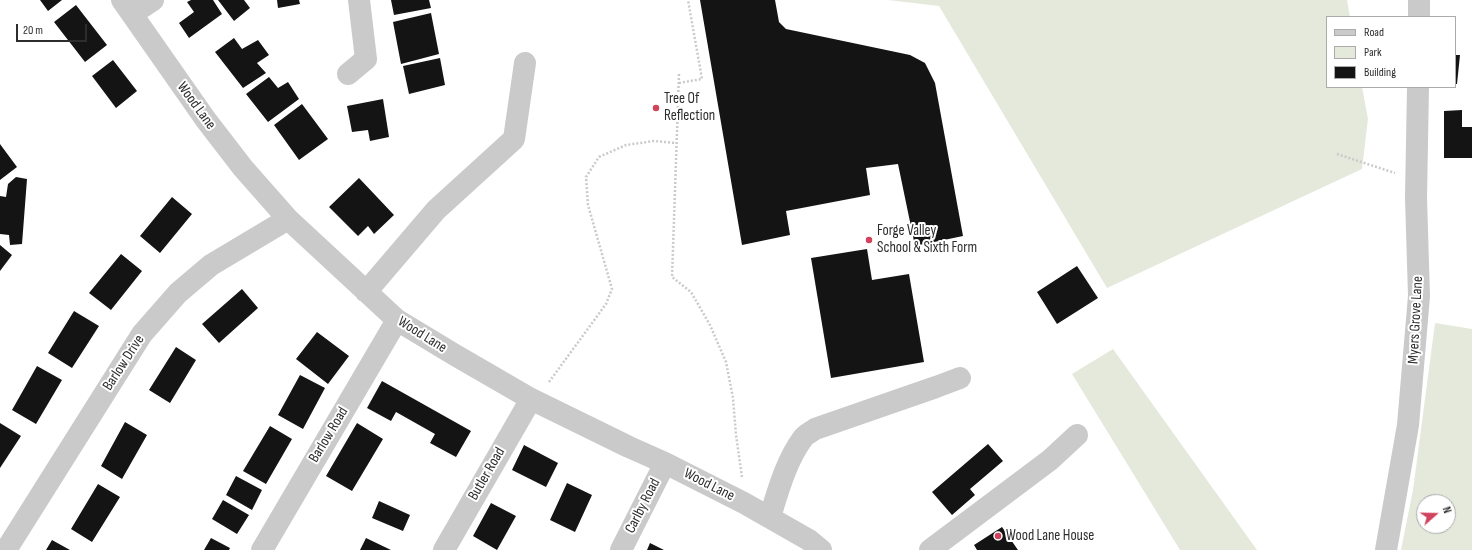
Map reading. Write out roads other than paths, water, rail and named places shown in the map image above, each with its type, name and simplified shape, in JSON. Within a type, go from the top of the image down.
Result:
[{"type":"street","points":[[127,7],[154,0]]},
{"type":"street","points":[[348,74],[366,59],[359,0]]},
{"type":"street","points":[[1418,0],[1419,16]]},
{"type":"street","name":"Wood Lane","points":[[127,7],[206,120],[243,168],[288,219],[397,320],[531,399],[665,463],[744,503],[809,540],[820,550]]},
{"type":"street","points":[[366,292],[436,210],[514,139],[524,63]]},
{"type":"street","name":"Myers Grove Lane","points":[[1386,550],[1408,425],[1419,296],[1417,178],[1418,88]]},
{"type":"street","name":"Barlow Drive","points":[[6,550],[142,334],[178,293],[210,265],[288,219]]},
{"type":"street","name":"Barlow Road","points":[[262,550],[397,320]]},
{"type":"street","points":[[770,518],[778,492],[792,457],[804,437],[815,429],[960,378]]},
{"type":"street","name":"Butler Road","points":[[444,550],[531,399]]},
{"type":"street","points":[[930,550],[1050,460],[1077,436]]},
{"type":"street","name":"Carlby Road","points":[[621,550],[665,463]]},
{"type":"place","name":"Tree Of Reflection","points":[[656,108]]},
{"type":"place","name":"Forge Valley School & Sixth Form","points":[[869,240]]},
{"type":"place","name":"Wood Lane House","points":[[998,536]]}]
